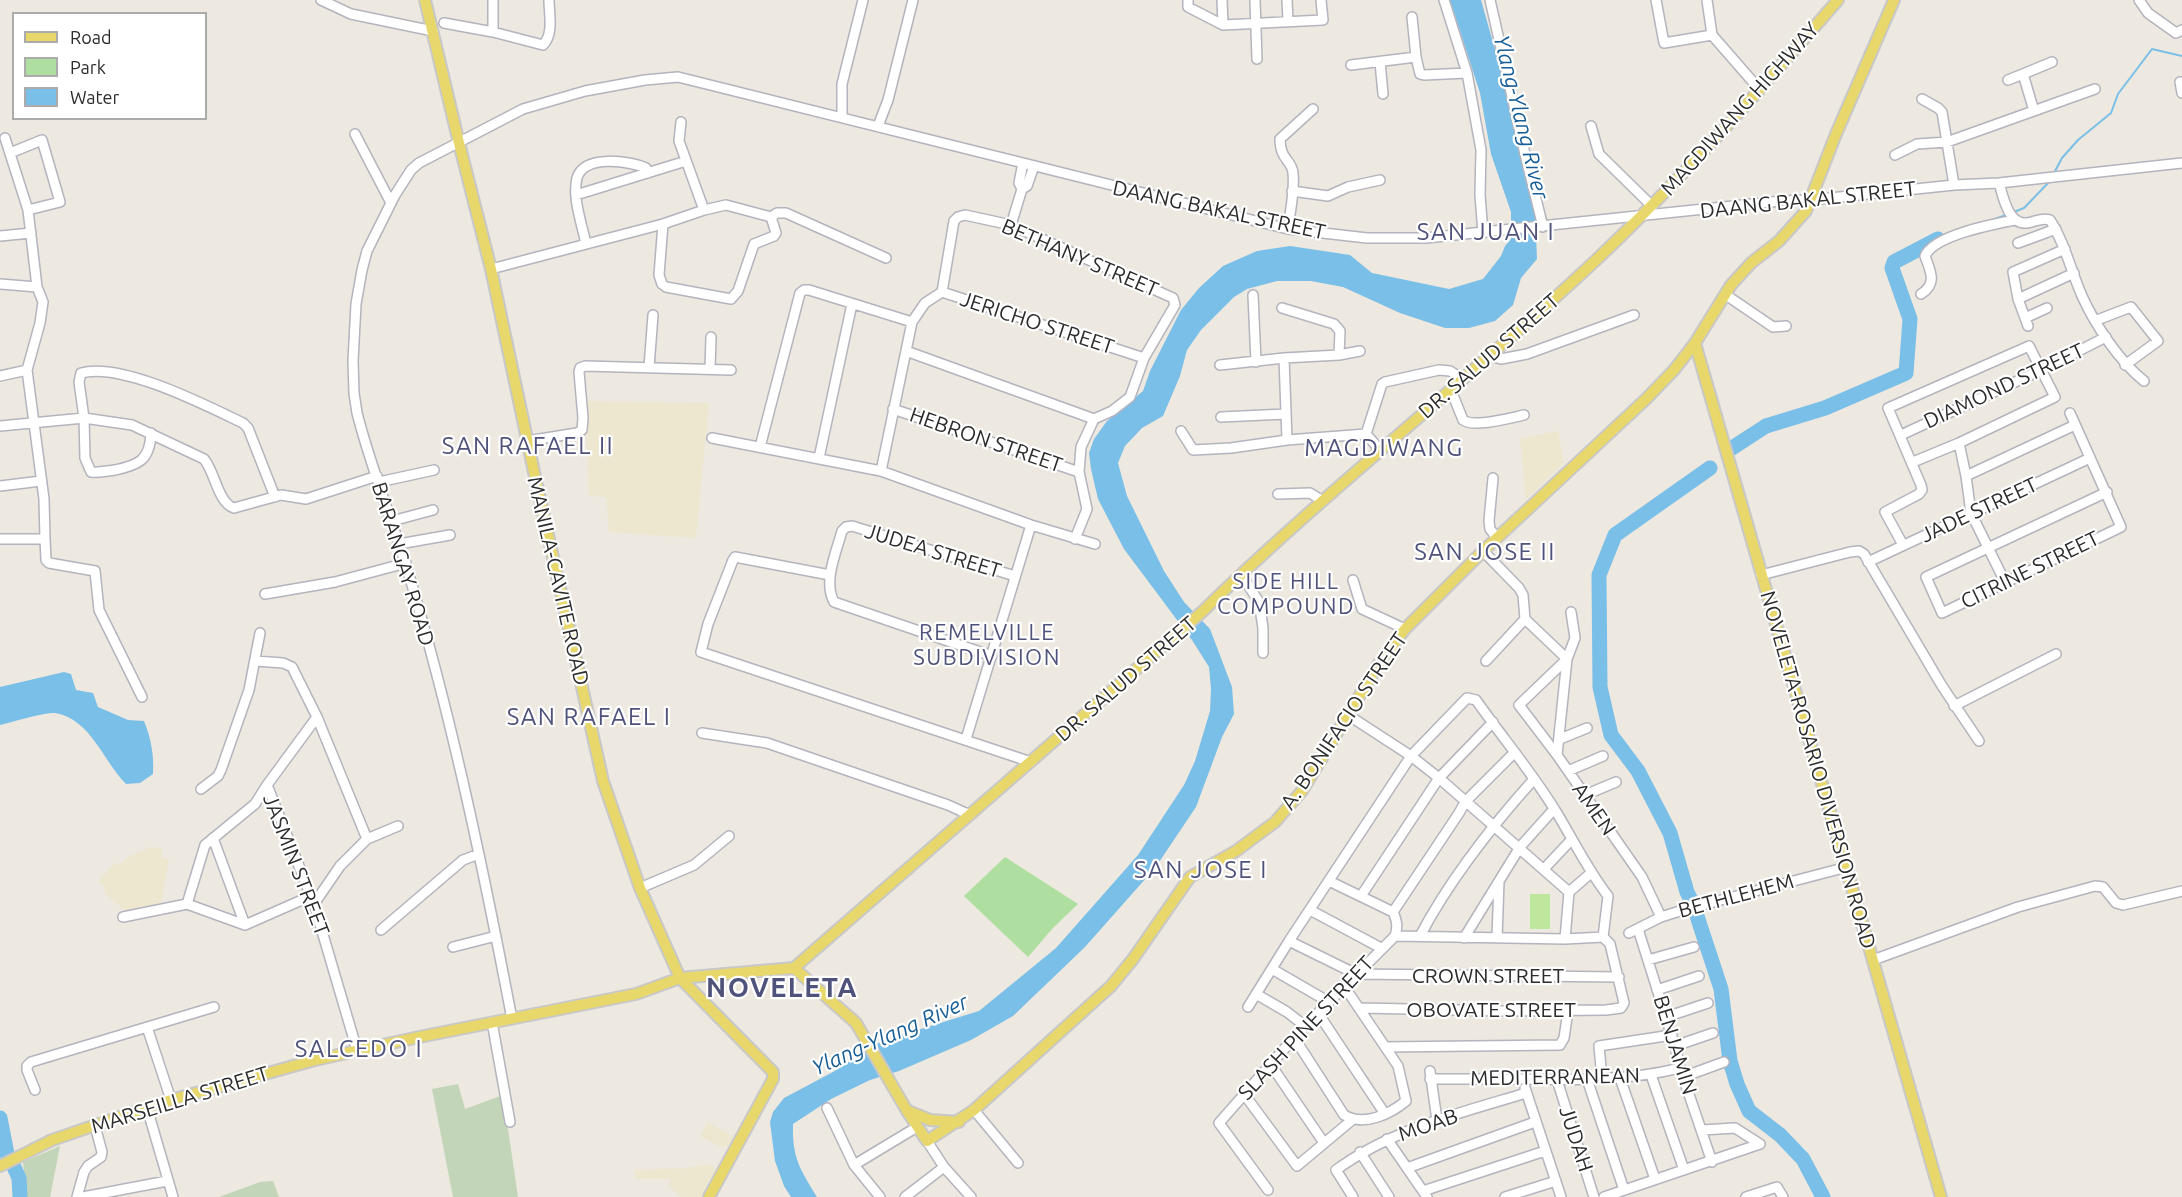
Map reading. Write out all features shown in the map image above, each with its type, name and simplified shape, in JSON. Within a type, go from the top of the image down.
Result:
[{"type":"main road","name":"MANILA-CAVITE ROAD","points":[[425,0],[491,269],[603,781],[640,888],[680,978]]},
{"type":"main road","name":"MAGDIWANG HIGHWAY","points":[[1641,217],[1710,147],[1838,0]]},
{"type":"main road","name":"A. BONIFACIO STREET","points":[[927,1142],[974,1110],[1111,986],[1133,959],[1190,877],[1236,851],[1275,822],[1302,791],[1378,665],[1405,629],[1483,551],[1674,370],[1695,344],[1731,285],[1751,263],[1779,241],[1806,211],[1836,134],[1894,0]]},
{"type":"main road","name":"DR. SALUD STREET","points":[[794,968],[1203,611],[1241,574],[1451,390],[1641,217]]},
{"type":"main road","name":"NOVELETA-ROSARIO DIVERSION ROAD","points":[[1695,344],[1941,1197]]},
{"type":"main road","points":[[680,978],[794,968],[856,1023],[927,1142]]},
{"type":"main road","points":[[680,978],[773,1072],[773,1079],[709,1197]]},
{"type":"main road","name":"MARSEILLA STREET","points":[[0,1166],[52,1140],[171,1100],[357,1050],[636,994],[680,978]]},
{"type":"main road","points":[[907,1111],[930,1120],[959,1122]]},
{"type":"street","points":[[321,0],[351,14],[432,24]]},
{"type":"street","points":[[493,0],[493,32]]},
{"type":"street","points":[[444,23],[493,32],[543,45],[550,29],[549,0]]},
{"type":"street","points":[[842,117],[842,84],[863,0]]},
{"type":"street","points":[[878,126],[888,100],[913,0]]},
{"type":"street","points":[[1222,0],[1223,26]]},
{"type":"street","points":[[1255,0],[1257,58]]},
{"type":"street","points":[[1287,0],[1287,21]]},
{"type":"street","points":[[1188,3],[1223,26],[1256,22],[1323,20],[1321,0]]},
{"type":"street","points":[[1444,0],[1467,73],[1481,150],[1480,195],[1483,233]]},
{"type":"street","points":[[1490,0],[1542,227]]},
{"type":"street","points":[[1656,0],[1664,43],[1712,35]]},
{"type":"street","points":[[1707,0],[1712,35],[1760,90]]},
{"type":"street","points":[[2139,0],[2148,13],[2176,33],[2182,30]]},
{"type":"street","points":[[1412,17],[1420,74],[1467,73]]},
{"type":"street","points":[[1351,65],[1416,57]]},
{"type":"street","points":[[1380,62],[1383,94]]},
{"type":"street","points":[[2008,80],[2052,62]]},
{"type":"street","points":[[2023,74],[2034,111]]},
{"type":"street","name":"DAANG BAKAL STREET","points":[[459,143],[522,109],[541,103],[585,91],[671,77],[842,117],[1288,229],[1368,238],[1426,238],[1483,233],[1781,201],[1999,183],[2182,163]]},
{"type":"street","points":[[2182,82],[2180,82],[2182,93]]},
{"type":"street","points":[[1895,155],[1917,144],[1947,142],[2095,89]]},
{"type":"street","points":[[1922,99],[1942,112],[1954,185]]},
{"type":"street","points":[[1288,229],[1293,172],[1280,149],[1280,139],[1313,110]]},
{"type":"street","points":[[681,122],[678,141],[704,210]]},
{"type":"street","points":[[1591,126],[1599,154],[1642,199],[1652,206]]},
{"type":"street","points":[[355,134],[391,203]]},
{"type":"street","points":[[5,138],[28,210],[37,287],[43,311],[27,370],[44,499],[46,560],[50,563],[95,572],[99,610],[142,697]]},
{"type":"street","points":[[10,153],[42,141],[55,181],[60,202],[28,210]]},
{"type":"street","name":"BARANGAY ROAD","points":[[459,143],[419,163],[411,170],[391,203],[367,251],[355,321],[353,382],[355,403],[426,634],[479,854],[512,1019]]},
{"type":"street","points":[[586,244],[576,195],[577,178],[580,172],[602,160],[639,166],[646,168],[648,173]]},
{"type":"street","points":[[576,195],[686,161]]},
{"type":"street","points":[[1022,189],[1019,183],[1023,163]]},
{"type":"street","points":[[1011,225],[1022,189],[1027,186],[1034,166]]},
{"type":"street","points":[[1292,191],[1328,196],[1348,187],[1380,180]]},
{"type":"street","points":[[1999,183],[2005,205],[2015,219],[2025,224],[2045,218],[2050,220],[2065,249],[2082,296],[2125,365],[2144,381]]},
{"type":"street","points":[[491,269],[726,205],[771,217],[777,213],[786,213],[886,258]]},
{"type":"street","name":"BETHANY STREET","points":[[942,292],[954,221],[958,217],[965,215],[1011,225],[1173,298],[1176,302],[1175,306],[1144,358]]},
{"type":"street","points":[[663,224],[659,275],[662,284],[666,287],[731,299],[738,291],[754,244],[776,233],[771,217]]},
{"type":"street","points":[[1921,294],[1929,288],[1932,281],[1931,270],[1925,256],[1929,250],[1952,237],[2015,219]]},
{"type":"street","points":[[2018,243],[2056,229]]},
{"type":"street","points":[[0,236],[31,233]]},
{"type":"street","points":[[2047,308],[2026,322],[2018,299],[2013,272],[2065,249]]},
{"type":"street","points":[[2018,299],[2073,273]]},
{"type":"street","points":[[0,284],[37,287]]},
{"type":"street","points":[[760,447],[800,293],[809,290],[912,322],[881,471]]},
{"type":"street","name":"JERICHO STREET","points":[[912,322],[925,303],[942,292],[1144,358]]},
{"type":"street","points":[[1253,295],[1256,362]]},
{"type":"street","points":[[1726,295],[1773,327],[1786,326]]},
{"type":"street","points":[[819,458],[852,304]]},
{"type":"street","points":[[2097,320],[2131,306],[2158,341],[2125,365]]},
{"type":"street","points":[[1282,308],[1334,324],[1340,330],[1339,355]]},
{"type":"street","points":[[649,367],[653,315]]},
{"type":"street","points":[[1489,356],[1501,359],[1527,354],[1634,315]]},
{"type":"street","points":[[710,369],[711,337]]},
{"type":"street","name":"DIAMOND STREET","points":[[1901,435],[2106,337]]},
{"type":"street","points":[[1903,545],[1885,512],[1922,490],[1913,462],[1888,408],[2030,346],[2055,397],[1959,443],[1913,462]]},
{"type":"street","points":[[906,351],[1094,419]]},
{"type":"street","points":[[1220,365],[1339,355],[1360,351]]},
{"type":"street","points":[[1075,539],[1087,509],[1079,472],[1081,447],[1094,419],[1121,405],[1130,397],[1144,358]]},
{"type":"street","points":[[1284,358],[1287,440]]},
{"type":"street","points":[[527,441],[577,433],[582,430],[580,368],[585,366],[731,370]]},
{"type":"street","points":[[0,376],[27,370]]},
{"type":"street","points":[[1366,434],[1382,384],[1385,382],[1439,370],[1450,371],[1463,379]]},
{"type":"street","points":[[151,433],[150,446],[144,458],[131,467],[98,473],[91,472],[85,458],[81,373],[87,371],[124,374],[174,392],[243,423],[248,428],[275,497]]},
{"type":"street","points":[[1451,390],[1463,420],[1467,422],[1477,423],[1524,415]]},
{"type":"street","name":"HEBRON STREET","points":[[893,409],[1079,472]]},
{"type":"street","points":[[1989,549],[2107,492],[2070,413]]},
{"type":"street","points":[[1221,417],[1286,414]]},
{"type":"street","points":[[0,426],[84,418],[132,425],[204,459],[209,464],[224,501],[228,506],[234,508],[281,495],[306,499],[378,479],[434,470]]},
{"type":"street","points":[[1966,476],[2075,425]]},
{"type":"street","points":[[1181,431],[1193,450],[1366,434]]},
{"type":"street","points":[[1366,434],[1380,451]]},
{"type":"street","points":[[712,438],[881,471],[1031,525],[1095,544]]},
{"type":"street","points":[[1959,443],[1971,513],[2005,582]]},
{"type":"street","name":"JADE STREET","points":[[1869,562],[2090,458]]},
{"type":"street","points":[[1493,478],[1489,521],[1490,529],[1497,538]]},
{"type":"street","points":[[0,486],[41,481]]},
{"type":"street","name":"CITRINE STREET","points":[[1989,549],[1926,577],[1942,613],[2121,526],[2107,492]]},
{"type":"street","points":[[1278,494],[1310,493],[1323,501]]},
{"type":"street","points":[[392,521],[434,510]]},
{"type":"street","points":[[966,739],[1031,525]]},
{"type":"street","name":"JUDEA STREET","points":[[992,656],[834,602],[830,596],[830,574],[842,531],[846,526],[852,526],[1015,576]]},
{"type":"street","points":[[399,544],[450,535]]},
{"type":"street","points":[[0,539],[45,539]]},
{"type":"street","points":[[1483,551],[1519,588],[1523,595],[1525,619],[1567,659]]},
{"type":"street","points":[[1761,574],[1850,552],[1859,551],[1864,554],[1954,706],[1979,741]]},
{"type":"street","points":[[830,574],[735,557],[708,624],[702,652],[1031,762]]},
{"type":"street","points":[[265,594],[335,582],[406,563]]},
{"type":"street","points":[[1241,574],[1259,602],[1263,628],[1263,653]]},
{"type":"street","points":[[1353,580],[1362,609],[1405,629]]},
{"type":"street","points":[[1557,755],[1567,659],[1575,638],[1571,612]]},
{"type":"street","points":[[1486,661],[1525,619]]},
{"type":"street","points":[[201,789],[218,776],[221,770],[249,690],[260,633]]},
{"type":"street","points":[[1954,706],[2056,654]]},
{"type":"street","name":"AMEN","points":[[1567,659],[1519,705],[1557,755],[1642,877],[1661,917]]},
{"type":"street","points":[[256,660],[283,663],[292,667],[317,717],[367,839]]},
{"type":"street","points":[[1248,1007],[1411,756],[1467,698],[1476,700],[1534,778],[1591,873],[1608,896],[1603,937]]},
{"type":"street","points":[[1348,715],[1411,756],[1439,778],[1569,892]]},
{"type":"street","points":[[267,785],[317,717]]},
{"type":"street","points":[[1361,896],[1439,778],[1493,722]]},
{"type":"street","points":[[1560,739],[1587,728]]},
{"type":"street","points":[[702,734],[767,743],[948,805],[970,815]]},
{"type":"street","points":[[1393,912],[1465,802],[1514,753]]},
{"type":"street","points":[[1568,771],[1602,756]]},
{"type":"street","points":[[1420,936],[1430,917],[1493,825],[1534,778]]},
{"type":"street","points":[[1585,795],[1616,782]]},
{"type":"street","name":"JASMIN STREET","points":[[187,904],[205,845],[255,804],[267,785]]},
{"type":"street","name":"JASMIN STREET","points":[[267,785],[313,900],[357,1050]]},
{"type":"street","points":[[1464,938],[1520,847],[1554,809]]},
{"type":"street","points":[[123,917],[187,904],[245,925],[313,900],[340,866],[367,839],[398,826]]},
{"type":"street","points":[[640,888],[694,865],[729,836]]},
{"type":"street","points":[[213,838],[245,925]]},
{"type":"street","points":[[1544,869],[1572,839]]},
{"type":"street","points":[[381,930],[464,860],[479,854]]},
{"type":"street","name":"BETHLEHEM","points":[[1633,931],[1661,917],[1683,910],[1846,867]]},
{"type":"street","points":[[1565,939],[1569,892],[1591,873]]},
{"type":"street","points":[[1497,938],[1499,880]]},
{"type":"street","points":[[1329,881],[1393,912],[1397,920],[1395,936],[1565,939],[1603,937],[1610,944],[1619,977]]},
{"type":"street","points":[[1873,960],[2019,907],[2095,886],[2103,887],[2116,903],[2123,905],[2182,891]]},
{"type":"street","points":[[1310,910],[1381,948]]},
{"type":"street","name":"BENJAMIN","points":[[1633,931],[1648,960],[1712,1162]]},
{"type":"street","points":[[453,947],[496,936]]},
{"type":"street","name":"SLASH PINE STREET","points":[[1268,1190],[1219,1122],[1305,1026],[1395,936]]},
{"type":"street","points":[[1289,941],[1356,974]]},
{"type":"street","points":[[1648,960],[1694,947]]},
{"type":"street","points":[[1272,969],[1329,1002]]},
{"type":"street","name":"CROWN STREET","points":[[1356,974],[1619,977]]},
{"type":"street","points":[[1657,990],[1699,976]]},
{"type":"street","name":"OBOVATE STREET","points":[[1361,1008],[1606,1010],[1621,1008],[1624,1003],[1619,977]]},
{"type":"street","points":[[1295,1039],[1344,1115],[1352,1120],[1365,1121],[1385,1114],[1406,1101],[1398,1066],[1344,986]]},
{"type":"street","points":[[1256,994],[1287,1012],[1305,1026]]},
{"type":"street","points":[[1666,1017],[1708,1003]]},
{"type":"street","points":[[35,1090],[27,1070],[29,1064],[214,1007]]},
{"type":"street","points":[[1385,1047],[1560,1045],[1564,1038],[1568,1011]]},
{"type":"street","points":[[1318,1013],[1385,1114]]},
{"type":"street","points":[[492,1023],[510,1122]]},
{"type":"street","points":[[147,1027],[171,1100]]},
{"type":"street","points":[[1675,1046],[1713,1033]]},
{"type":"street","points":[[1602,1079],[1599,1046],[1672,1035]]},
{"type":"street","name":"MEDITERRANEAN","points":[[1437,1120],[1430,1075],[1557,1080],[1602,1079],[1682,1072],[1724,1062]]},
{"type":"street","points":[[1271,1065],[1324,1143]]},
{"type":"street","points":[[1651,1075],[1684,1170]]},
{"type":"street","points":[[1620,1078],[1654,1179]]},
{"type":"street","points":[[1524,1079],[1535,1122],[1561,1197]]},
{"type":"street","name":"JUDAH","points":[[1587,1079],[1624,1190]]},
{"type":"street","name":"JUDAH","points":[[1557,1080],[1594,1197]]},
{"type":"street","name":"MOAB","points":[[1353,1197],[1336,1170],[1360,1152],[1437,1120],[1526,1093]]},
{"type":"street","points":[[1244,1094],[1297,1166],[1352,1120]]},
{"type":"street","points":[[147,1108],[173,1197]]},
{"type":"street","points":[[827,1108],[854,1165],[880,1197]]},
{"type":"street","points":[[974,1110],[1018,1163]]},
{"type":"street","points":[[1407,1168],[1535,1122]]},
{"type":"street","points":[[77,1197],[84,1172],[88,1166],[101,1157],[102,1152],[95,1126]]},
{"type":"street","points":[[854,1165],[917,1127]]},
{"type":"street","points":[[1604,1197],[1759,1146],[1759,1142],[1735,1128],[1702,1130]]},
{"type":"street","points":[[1387,1139],[1425,1194],[1545,1151]]},
{"type":"street","points":[[927,1142],[971,1197]]},
{"type":"street","points":[[1360,1152],[1389,1197]]},
{"type":"street","points":[[904,1197],[945,1167]]},
{"type":"street","points":[[83,1197],[167,1181]]},
{"type":"street","points":[[1505,1197],[1556,1181]]},
{"type":"street","points":[[1746,1197],[1777,1187],[1783,1197]]},
{"type":"shaded area","points":[[585,401],[709,403],[696,538],[609,532],[606,498],[589,495]]},
{"type":"shaded area","points":[[1558,431],[1564,463],[1526,499],[1520,439]]},
{"type":"shaded area","points":[[151,847],[161,848],[162,857],[169,859],[160,906],[130,914],[106,895],[103,885],[98,881],[115,863],[119,865],[128,857]]},
{"type":"shaded area","points":[[708,1122],[737,1139],[734,1144],[723,1148],[700,1136]]},
{"type":"shaded area","points":[[710,1164],[721,1175],[705,1197],[681,1197],[668,1185],[671,1179],[635,1179],[635,1170],[686,1168]]},
{"type":"green space","points":[[1005,857],[1078,904],[1028,957],[964,896]]},
{"type":"green space","points":[[1530,894],[1550,894],[1550,929],[1530,929]]},
{"type":"green space","points":[[458,1084],[465,1109],[503,1095],[518,1197],[453,1197],[432,1089]]},
{"type":"green space","points":[[60,1146],[50,1197],[27,1197],[23,1162]]},
{"type":"green space","points":[[273,1181],[279,1197],[219,1197],[260,1182]]},
{"type":"water","points":[[1450,0],[1481,0],[1509,99],[1524,174],[1535,213],[1537,259],[1521,278],[1513,305],[1495,321],[1469,328],[1445,328],[1400,313],[1343,287],[1311,281],[1277,281],[1247,289],[1234,297],[1201,330],[1187,350],[1180,376],[1163,416],[1142,428],[1125,446],[1118,463],[1127,496],[1164,571],[1184,602],[1210,629],[1232,687],[1234,714],[1222,737],[1196,807],[1155,868],[1085,947],[1013,1016],[971,1040],[899,1071],[870,1080],[831,1099],[793,1124],[794,1146],[798,1163],[817,1197],[791,1197],[784,1186],[775,1161],[770,1122],[773,1112],[784,1098],[833,1072],[882,1041],[979,1011],[1056,948],[1138,855],[1184,785],[1195,761],[1210,711],[1209,667],[1192,640],[1124,549],[1098,499],[1089,453],[1094,439],[1107,421],[1143,391],[1150,371],[1181,310],[1199,288],[1223,266],[1257,251],[1290,246],[1350,255],[1372,273],[1449,289],[1483,279],[1511,239],[1511,212],[1491,154],[1480,93]]},
{"type":"water","points":[[64,672],[71,674],[76,690],[93,693],[98,707],[128,720],[144,721],[152,747],[153,774],[140,783],[126,784],[78,723],[55,713],[0,725],[0,687]]},
{"type":"waterway","points":[[2054,173],[2062,158],[2078,140],[2111,113],[2118,94],[2152,49],[2182,56]]},
{"type":"waterway","points":[[2014,212],[2024,208],[2050,181]]},
{"type":"waterway","points":[[1989,221],[2006,215]]},
{"type":"waterway","points":[[1732,448],[1766,426],[1825,408],[1906,373],[1910,319],[1892,268],[1894,262],[1938,239]]},
{"type":"waterway","points":[[1692,902],[1670,833],[1638,771],[1611,735],[1600,687],[1599,575],[1615,535],[1710,468]]},
{"type":"waterway","points":[[1696,913],[1721,989],[1730,1061],[1749,1111],[1780,1135],[1803,1159],[1823,1197]]},
{"type":"waterway","points":[[0,1118],[7,1154]]},
{"type":"waterway","points":[[14,1167],[19,1178],[20,1197]]},
{"type":"district","name":"SAN JUAN I","points":[[1486,232]]},
{"type":"district","name":"SAN RAFAEL II","points":[[528,446]]},
{"type":"district","name":"MAGDIWANG","points":[[1384,448]]},
{"type":"district","name":"SAN JOSE II","points":[[1485,552]]},
{"type":"district","name":"SIDE HILL COMPOUND","points":[[1286,594]]},
{"type":"district","name":"REMELVILLE SUBDIVISION","points":[[987,646]]},
{"type":"district","name":"SAN RAFAEL I","points":[[589,717]]},
{"type":"district","name":"SAN JOSE I","points":[[1201,870]]},
{"type":"district","name":"NOVELETA","points":[[782,988]]},
{"type":"district","name":"SALCEDO I","points":[[359,1049]]},
{"type":"water label","name":"Ylang-Ylang River","points":[[1521,117]]},
{"type":"water label","name":"Ylang-Ylang River","points":[[890,1035]]}]
